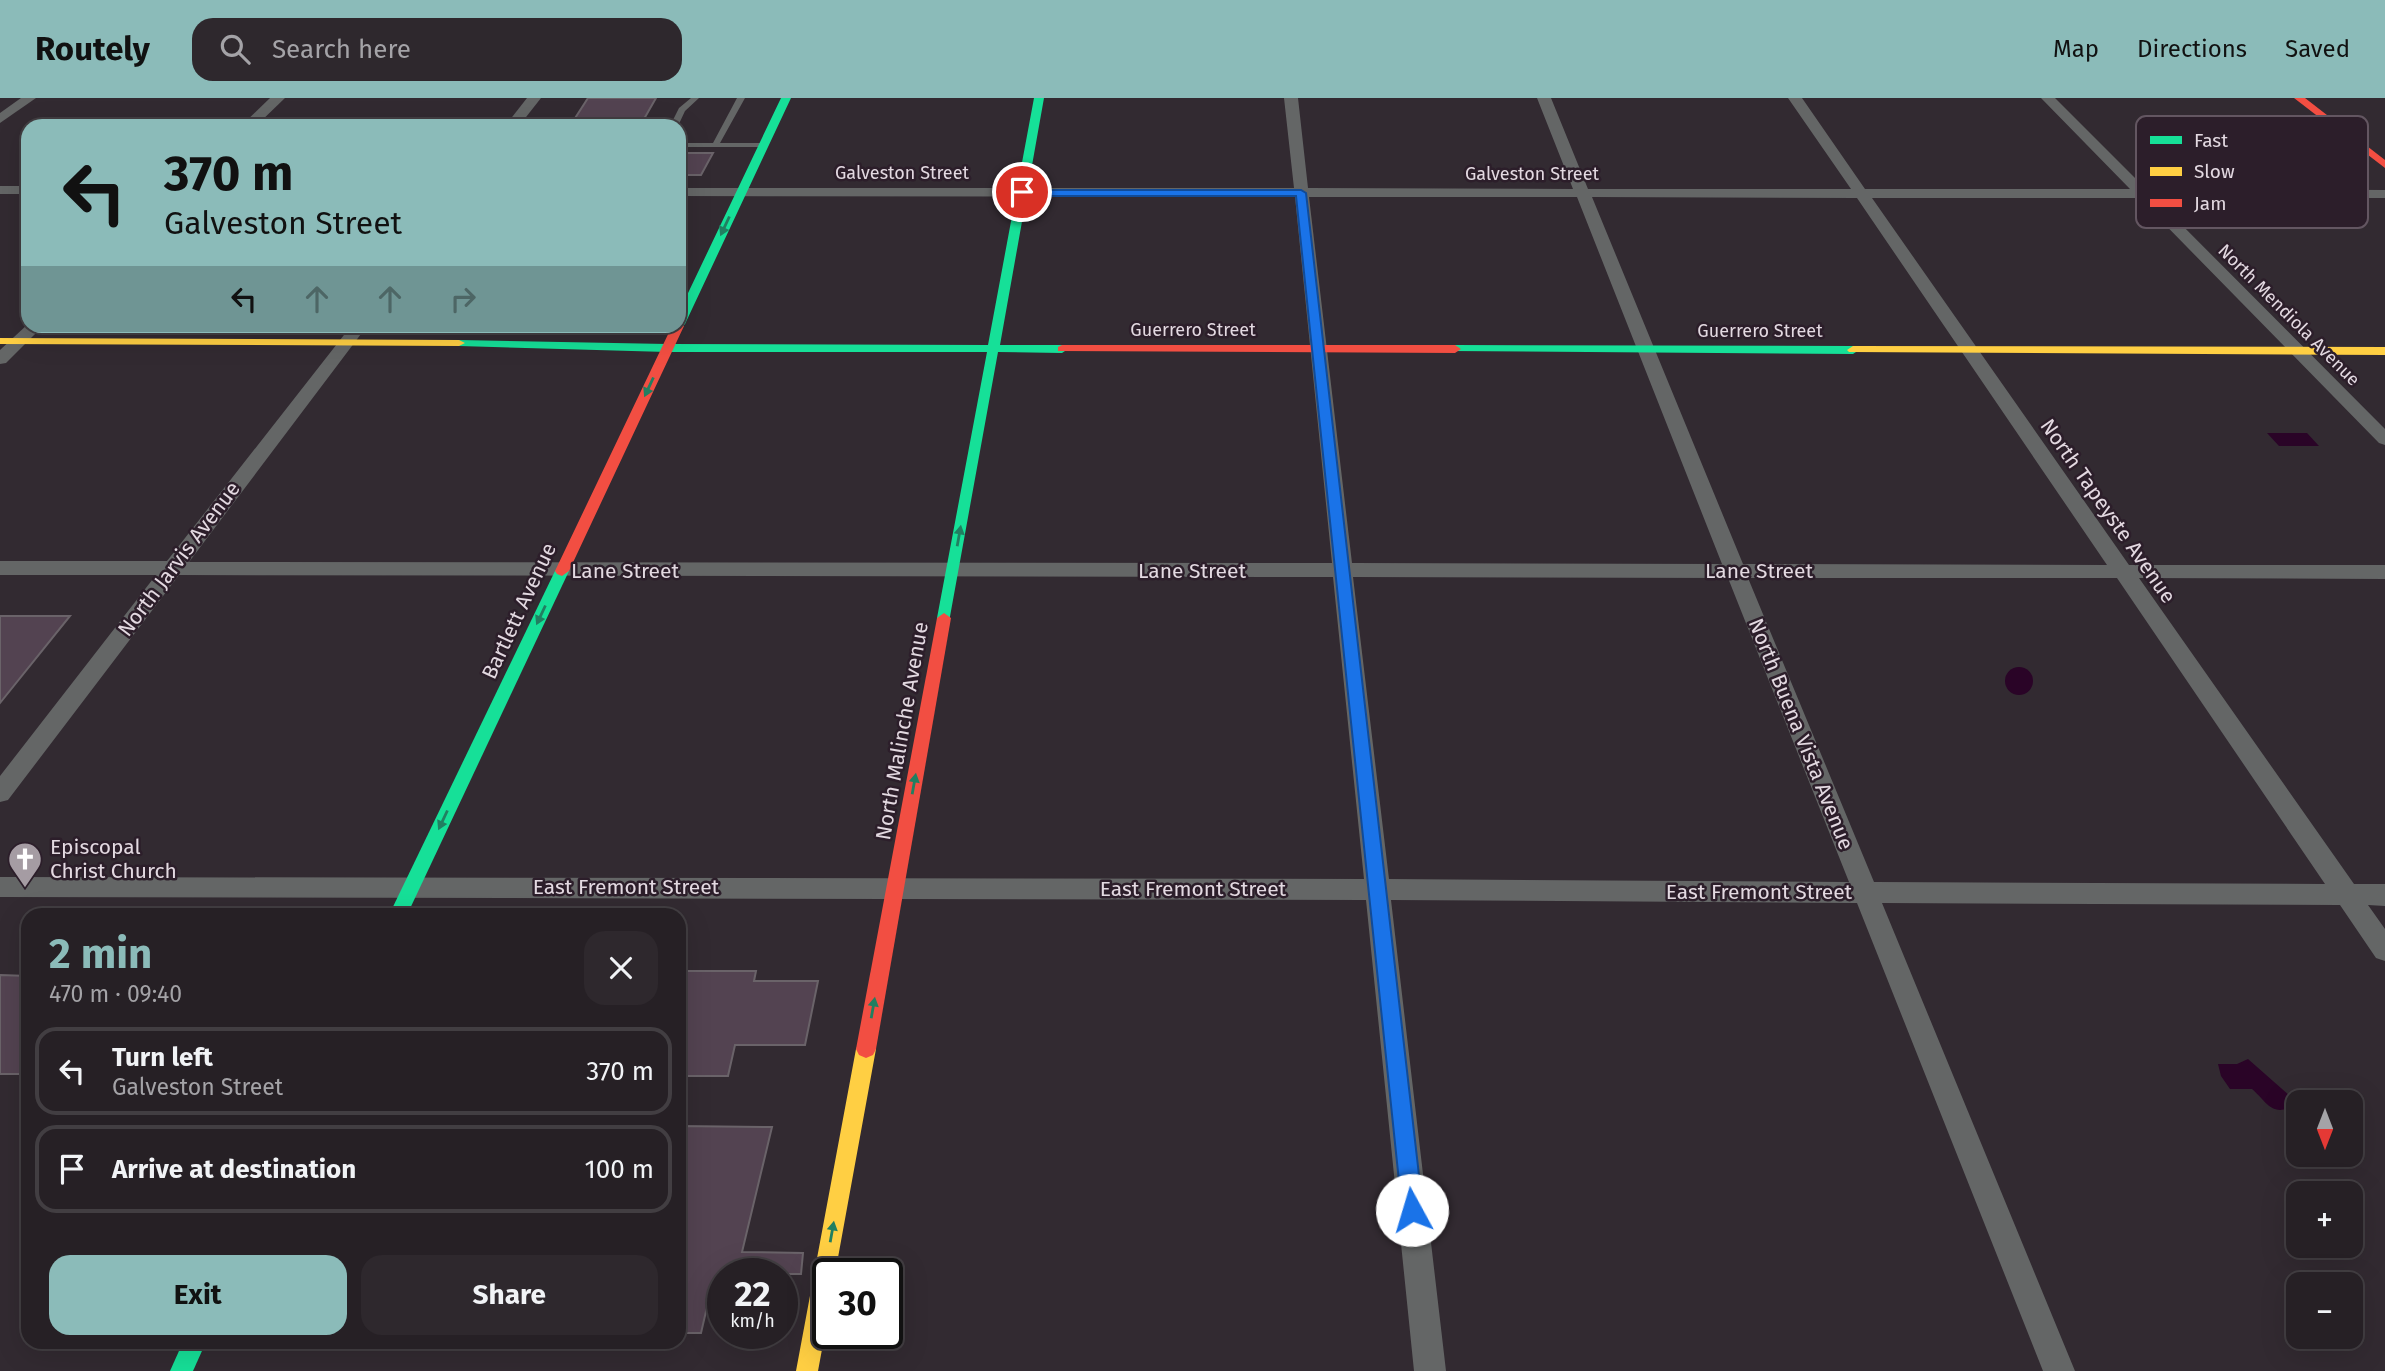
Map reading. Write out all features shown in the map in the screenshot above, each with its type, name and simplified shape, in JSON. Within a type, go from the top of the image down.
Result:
[{"type":"main road","name":"Bartlett Avenue","points":[[686,310],[786,98]]},
{"type":"main road","name":"North Malinche Avenue","points":[[807,1371],[1039,98]]},
{"type":"main road","points":[[2300,98],[2323,116]]},
{"type":"main road","points":[[2368,152],[2385,165]]},
{"type":"main road","name":"Guerrero Street","points":[[9,341],[353,333],[667,348],[2385,351]]},
{"type":"main road","name":"Bartlett Avenue","points":[[401,908],[675,333]]},
{"type":"main road","points":[[181,1371],[192,1349]]},
{"type":"street","points":[[0,119],[29,98]]},
{"type":"street","points":[[256,119],[278,98]]},
{"type":"street","points":[[518,119],[534,98]]},
{"type":"street","points":[[1291,98],[1430,1371]]},
{"type":"street","name":"North Buena Vista Avenue","points":[[1544,98],[2059,1371]]},
{"type":"street","name":"North Tapeyste Avenue","points":[[1795,98],[2385,950]]},
{"type":"street","name":"North Mendiola Avenue","points":[[2048,98],[2136,187]]},
{"type":"street","points":[[0,190],[21,190]]},
{"type":"street","name":"Galveston Street","points":[[686,192],[2136,194]]},
{"type":"street","name":"North Mendiola Avenue","points":[[2177,228],[2385,439]]},
{"type":"street","name":"North Jarvis Avenue","points":[[0,793],[353,333]]},
{"type":"street","points":[[0,359],[9,341]]},
{"type":"street","name":"Lane Street","points":[[0,568],[2385,572]]},
{"type":"street","name":"East Fremont Street","points":[[0,887],[895,887],[2385,895]]},
{"type":"lane","points":[[678,119],[682,110],[695,98]]},
{"type":"lane","points":[[716,145],[741,98]]},
{"type":"lane","points":[[686,145],[764,145]]},
{"type":"shaded area","points":[[2267,433],[2307,433],[2319,446],[2279,446]]},
{"type":"shaded area","points":[[2019,667],[2029,671],[2033,681],[2029,691],[2019,695],[2009,691],[2005,681],[2009,671]]},
{"type":"shaded area","points":[[2248,1059],[2286,1093],[2286,1109],[2273,1108],[2252,1089],[2230,1089],[2221,1076],[2218,1064],[2237,1064]]},
{"type":"building","points":[[588,98],[656,98],[644,119],[574,119]]},
{"type":"building","points":[[686,153],[713,153],[701,175],[686,175]]},
{"type":"building","points":[[0,616],[70,616],[0,703]]},
{"type":"building","points":[[686,971],[756,971],[754,981],[818,981],[805,1045],[735,1045],[728,1076],[686,1076]]},
{"type":"building","points":[[0,975],[21,976],[21,1074],[0,1074]]},
{"type":"building","points":[[686,1126],[772,1127],[742,1252],[803,1253],[801,1274],[798,1274],[798,1258],[707,1258],[707,1307],[701,1333],[686,1333]]},
{"type":"traffic: fast","points":[[686,309],[786,98]]},
{"type":"traffic: fast","points":[[944,618],[1039,98]]},
{"type":"traffic: fast","points":[[459,343],[667,348],[1062,349]]},
{"type":"traffic: fast","points":[[1455,349],[1853,350]]},
{"type":"traffic: fast","points":[[401,908],[562,571]]},
{"type":"traffic: fast","points":[[181,1371],[192,1349]]},
{"type":"traffic: slow","points":[[0,341],[459,343]]},
{"type":"traffic: slow","points":[[1853,350],[2385,351]]},
{"type":"traffic: slow","points":[[807,1371],[866,1049]]},
{"type":"traffic: jam","points":[[2299,98],[2322,116]]},
{"type":"traffic: jam","points":[[2368,152],[2385,165]]},
{"type":"traffic: jam","points":[[562,571],[675,333]]},
{"type":"traffic: jam","points":[[1062,349],[1455,349]]},
{"type":"traffic: jam","points":[[866,1049],[944,618]]},
{"type":"place","name":"Episcopal Christ Church","points":[[25,889]]},
{"type":"route","points":[[1022,192],[1301,193],[1412,1210]]}]
